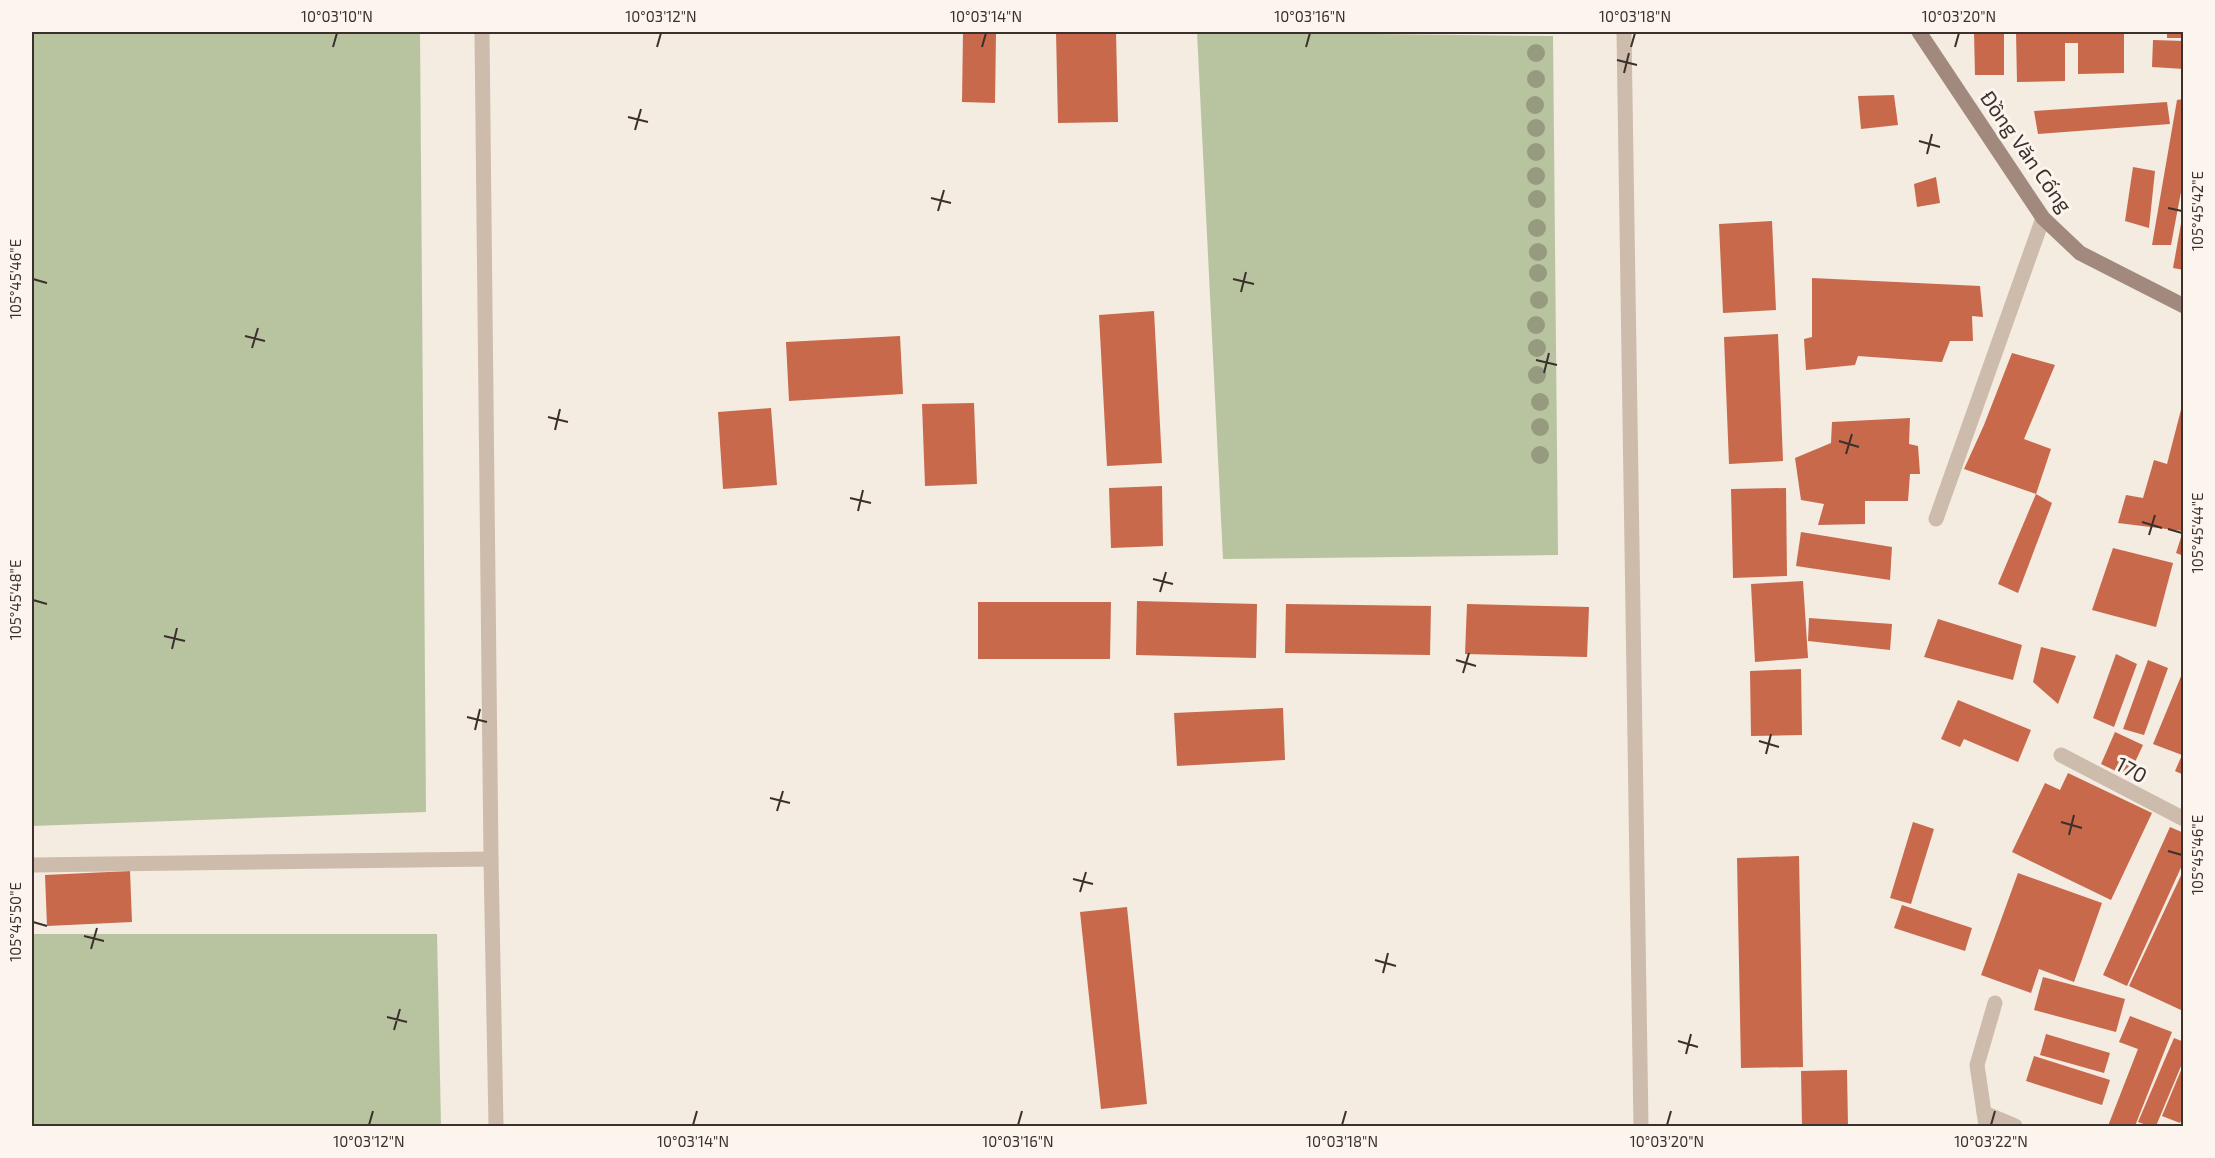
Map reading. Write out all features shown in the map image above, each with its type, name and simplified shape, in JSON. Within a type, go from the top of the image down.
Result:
[{"type":"street","points":[[482,32],[490,859],[496,1126]]},
{"type":"street","points":[[1624,32],[1641,1126]]},
{"type":"street","name":"Đồng Văn Cống","points":[[1919,32],[2043,218],[2080,253],[2184,306]]},
{"type":"street","points":[[1936,519],[2043,218]]},
{"type":"street","name":"170","points":[[2061,755],[2184,819]]},
{"type":"street","points":[[32,865],[490,859]]},
{"type":"street","points":[[1995,1003],[1977,1065],[1985,1120],[2015,1126]]},
{"type":"green space","points":[[32,32],[420,32],[426,812],[32,826]]},
{"type":"green space","points":[[1197,32],[1553,36],[1558,555],[1223,559]]},
{"type":"green space","points":[[32,934],[437,934],[441,1126],[32,1126]]},
{"type":"building","points":[[963,32],[996,32],[995,103],[962,102]]},
{"type":"building","points":[[1056,32],[1116,32],[1118,122],[1058,123]]},
{"type":"building","points":[[1974,32],[2004,32],[2004,75],[1975,75]]},
{"type":"building","points":[[2016,32],[2124,32],[2124,73],[2078,74],[2078,43],[2065,43],[2065,81],[2017,82]]},
{"type":"building","points":[[2167,32],[2184,32],[2184,38],[2167,38]]},
{"type":"building","points":[[2153,40],[2184,41],[2184,69],[2152,67]]},
{"type":"building","points":[[1894,95],[1898,125],[1861,129],[1858,96]]},
{"type":"building","points":[[2184,99],[2184,176],[2171,245],[2152,245],[2177,100]]},
{"type":"building","points":[[2167,102],[2170,124],[2038,134],[2034,111]]},
{"type":"building","points":[[2133,167],[2155,171],[2149,228],[2125,221]]},
{"type":"building","points":[[1936,177],[1940,203],[1917,207],[1914,184]]},
{"type":"building","points":[[2182,218],[2184,218],[2184,270],[2173,268]]},
{"type":"building","points":[[1772,221],[1776,310],[1723,313],[1719,224]]},
{"type":"building","points":[[1812,278],[1980,286],[1983,317],[1972,316],[1973,341],[1950,341],[1942,362],[1858,356],[1855,365],[1806,370],[1804,339],[1812,337]]},
{"type":"building","points":[[1154,311],[1162,463],[1107,466],[1099,315]]},
{"type":"building","points":[[1778,334],[1783,461],[1729,464],[1724,337]]},
{"type":"building","points":[[900,336],[903,394],[789,401],[786,342]]},
{"type":"building","points":[[2012,353],[2055,365],[2024,439],[2051,449],[2036,494],[1964,469]]},
{"type":"building","points":[[2183,402],[2184,556],[2176,553],[2183,531],[2118,523],[2126,495],[2143,498],[2154,460],[2167,464]]},
{"type":"building","points":[[974,403],[977,484],[925,486],[922,404]]},
{"type":"building","points":[[771,408],[777,485],[723,489],[718,412]]},
{"type":"building","points":[[1910,418],[1909,444],[1918,446],[1920,474],[1910,474],[1908,501],[1865,501],[1865,524],[1818,525],[1824,504],[1801,500],[1795,458],[1831,443],[1832,422]]},
{"type":"building","points":[[1162,486],[1163,546],[1111,548],[1109,488]]},
{"type":"building","points":[[1786,488],[1787,576],[1733,578],[1731,489]]},
{"type":"building","points":[[2036,494],[2052,503],[2018,593],[1998,584]]},
{"type":"building","points":[[1801,532],[1892,547],[1890,580],[1796,566]]},
{"type":"building","points":[[2113,548],[2173,563],[2156,627],[2092,610]]},
{"type":"building","points":[[1803,581],[1808,658],[1755,662],[1751,584]]},
{"type":"building","points":[[1137,601],[1257,604],[1256,658],[1136,655]]},
{"type":"building","points":[[978,602],[1111,602],[1110,659],[978,659]]},
{"type":"building","points":[[1286,604],[1431,606],[1430,655],[1285,653]]},
{"type":"building","points":[[1467,604],[1589,607],[1587,657],[1465,654]]},
{"type":"building","points":[[1809,618],[1892,624],[1890,650],[1808,641]]},
{"type":"building","points":[[1938,619],[2022,645],[2013,680],[1924,657]]},
{"type":"building","points":[[2041,647],[2076,656],[2058,704],[2033,682]]},
{"type":"building","points":[[2116,654],[2137,664],[2114,727],[2093,718]]},
{"type":"building","points":[[2148,660],[2168,668],[2144,735],[2123,729]]},
{"type":"building","points":[[1801,669],[1802,735],[1751,736],[1750,671]]},
{"type":"building","points":[[2184,669],[2184,775],[2175,771],[2182,755],[2153,744]]},
{"type":"building","points":[[1958,700],[2031,730],[2018,762],[1964,739],[1960,747],[1941,739]]},
{"type":"building","points":[[1283,708],[1285,760],[1177,766],[1174,713]]},
{"type":"building","points":[[2115,732],[2143,745],[2128,777],[2101,764]]},
{"type":"building","points":[[2068,773],[2152,813],[2111,900],[2012,852],[2045,783],[2060,790]]},
{"type":"building","points":[[1913,822],[1934,829],[1911,904],[1890,898]]},
{"type":"building","points":[[2170,827],[2184,833],[2184,861],[2127,986],[2103,975]]},
{"type":"building","points":[[1799,856],[1803,1067],[1741,1068],[1737,858]]},
{"type":"building","points":[[2184,869],[2184,1006],[2181,1010],[2129,986]]},
{"type":"building","points":[[130,871],[132,922],[47,926],[45,875]]},
{"type":"building","points":[[2018,873],[2102,903],[2074,982],[2039,969],[2031,993],[1981,975]]},
{"type":"building","points":[[1902,905],[1972,928],[1965,951],[1894,928]]},
{"type":"building","points":[[1127,907],[1147,1104],[1101,1109],[1080,912]]},
{"type":"building","points":[[2043,977],[2125,999],[2116,1032],[2034,1010]]},
{"type":"building","points":[[2130,1016],[2172,1032],[2135,1126],[2108,1126],[2138,1049],[2119,1042]]},
{"type":"building","points":[[2046,1034],[2110,1053],[2104,1073],[2040,1055]]},
{"type":"building","points":[[2174,1038],[2184,1042],[2184,1059],[2156,1126],[2149,1126],[2138,1122]]},
{"type":"building","points":[[2034,1056],[2110,1080],[2102,1105],[2026,1081]]},
{"type":"building","points":[[2184,1063],[2184,1115],[2180,1123],[2162,1116]]},
{"type":"building","points":[[1847,1070],[1848,1126],[1802,1126],[1801,1071]]}]
